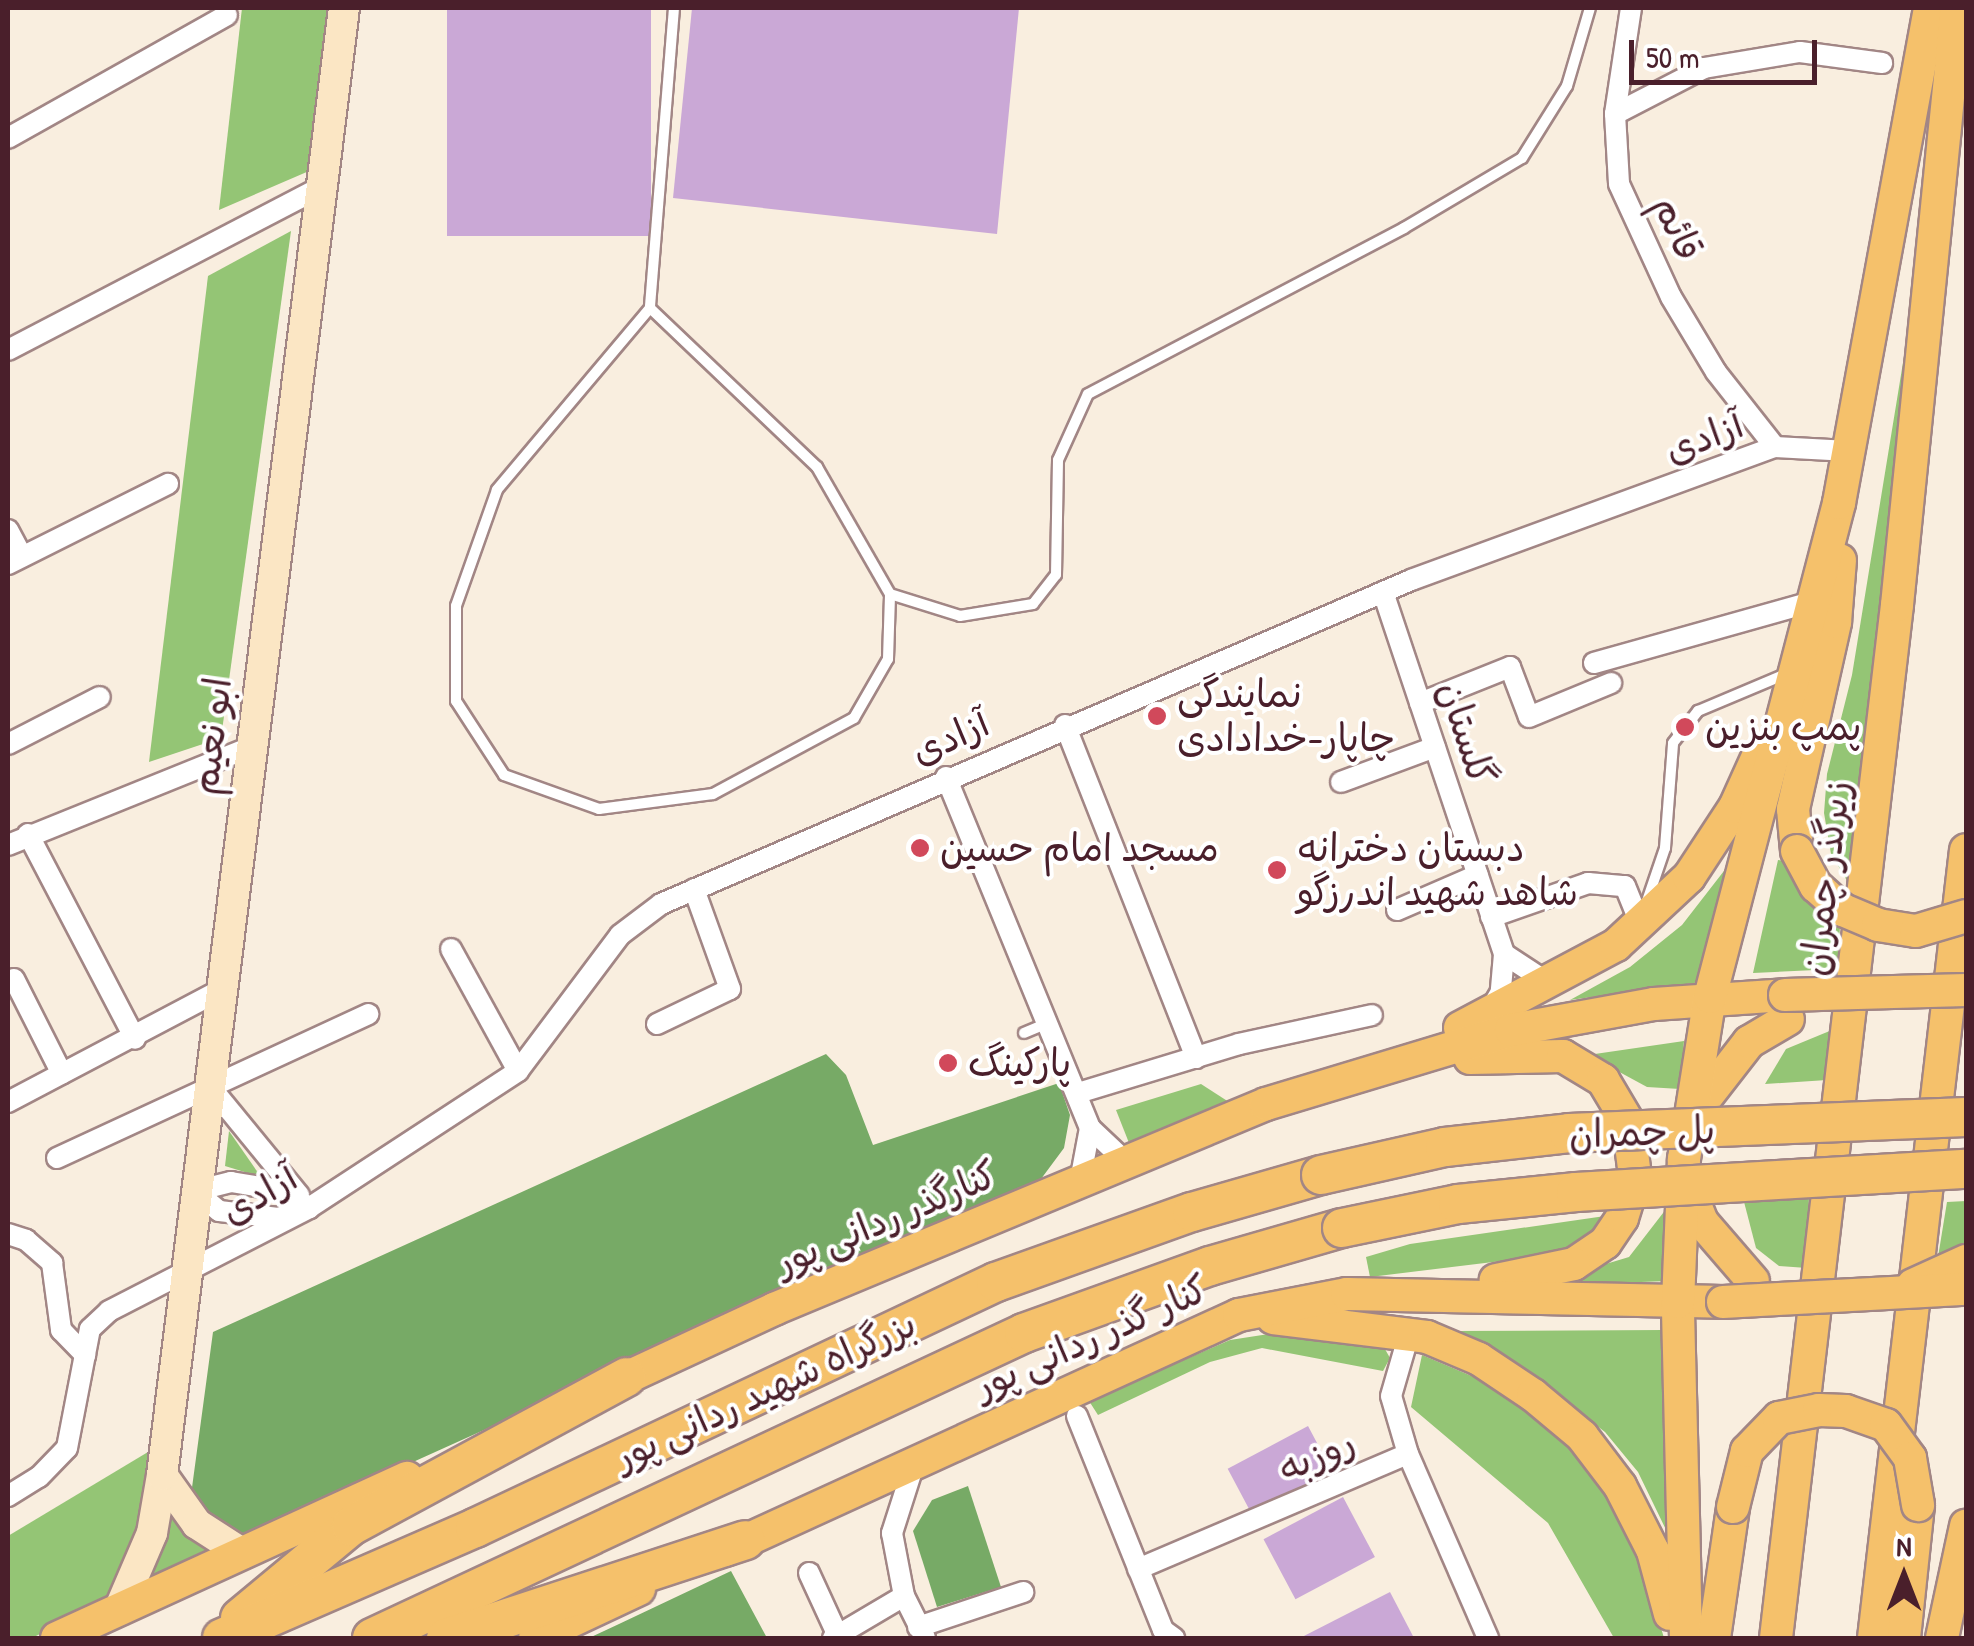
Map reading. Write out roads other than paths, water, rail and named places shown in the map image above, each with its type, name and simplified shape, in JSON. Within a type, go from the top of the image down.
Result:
[{"type":"highway","name":"پل چمران","points":[[1320,1175],[1445,1147],[1570,1133],[1966,1116]]},
{"type":"highway","name":"پل چمران","points":[[1342,1228],[1458,1204],[1576,1192],[1966,1170]]},
{"type":"highway","name":"بزرگراه شهید ردانی پور","points":[[218,1638],[475,1528],[996,1282],[1192,1212],[1320,1175]]},
{"type":"highway","name":"بزرگراه شهید ردانی پور","points":[[372,1638],[1024,1333],[1194,1271],[1342,1228]]},
{"type":"highway","points":[[218,1638],[351,1526],[626,1377]]},
{"type":"highway","points":[[446,1638],[745,1540]]},
{"type":"main road","name":"ابو نعیم","points":[[118,1610],[152,1534],[162,1475],[344,8]]},
{"type":"main road","points":[[1686,1638],[1678,1302],[1691,1118],[1710,998],[1850,451],[1930,8]]},
{"type":"main road","name":"زیرگذر چمران","points":[[1776,1638],[1897,605],[1957,8]]},
{"type":"main road","points":[[1850,451],[1835,622],[1793,809],[1796,852],[1816,886],[1843,910],[1878,926],[1916,931],[1966,916]]},
{"type":"main road","points":[[1266,1104],[1486,1016],[1616,945],[1689,877],[1735,807],[1796,669]]},
{"type":"main road","points":[[1874,1638],[1966,850]]},
{"type":"main road","points":[[1691,1118],[1750,1042],[1786,1007],[1862,993],[1966,990]]},
{"type":"main road","points":[[1908,992],[1966,1004]]},
{"type":"main road","name":"کنارگذر ردانی پور","points":[[57,1638],[626,1377],[1080,1180],[1266,1104],[1511,1030],[1710,998],[1786,1007]]},
{"type":"main road","points":[[1266,1104],[1495,1053],[1563,1056],[1603,1080],[1628,1122],[1635,1176],[1622,1218],[1606,1243],[1574,1264],[1532,1277],[1347,1294]]},
{"type":"main road","points":[[1684,1175],[1702,1222],[1753,1281],[1823,1298]]},
{"type":"main road","points":[[1896,1293],[1966,1261]]},
{"type":"main road","name":"کنار گذر ردانی پور","points":[[535,1638],[1239,1315],[1347,1294],[1722,1302],[1966,1289]]},
{"type":"main road","points":[[1239,1315],[1409,1334],[1479,1359],[1582,1436],[1620,1486],[1653,1551],[1675,1638]]},
{"type":"main road","points":[[1714,1638],[1733,1507],[1747,1451],[1779,1418],[1819,1410],[1846,1411],[1886,1425],[1910,1458],[1918,1504],[1904,1638]]},
{"type":"main road","points":[[162,1475],[197,1524],[242,1553]]},
{"type":"main road","points":[[1942,1638],[1965,1536]]},
{"type":"street","name":"قائم","points":[[1630,8],[1615,114],[1620,184],[1671,297],[1716,372],[1774,447]]},
{"type":"street","points":[[8,138],[227,15]]},
{"type":"street","points":[[1615,114],[1704,68],[1800,52],[1882,63]]},
{"type":"street","points":[[8,350],[321,187]]},
{"type":"street","name":"آزادی","points":[[8,1496],[39,1477],[67,1448],[90,1329],[109,1311],[184,1278],[310,1208],[518,1071],[620,934],[661,904],[1065,724],[1383,592],[1774,447],[1850,451]]},
{"type":"street","points":[[8,530],[15,560],[168,484]]},
{"type":"street","name":"گلستان","points":[[1383,592],[1504,954]]},
{"type":"street","points":[[1594,663],[1814,602]]},
{"type":"street","points":[[1420,703],[1510,667],[1529,717],[1611,683]]},
{"type":"street","points":[[8,744],[100,697]]},
{"type":"street","points":[[1065,724],[1196,1058]]},
{"type":"street","points":[[8,845],[250,747]]},
{"type":"street","points":[[1341,782],[1435,747]]},
{"type":"street","points":[[946,778],[1090,1128],[1126,1162]]},
{"type":"street","points":[[28,834],[135,1039]]},
{"type":"street","points":[[1398,910],[1478,876]]},
{"type":"street","points":[[1492,917],[1588,883],[1625,886],[1640,922]]},
{"type":"street","points":[[657,1024],[730,989],[694,889]]},
{"type":"street","points":[[451,948],[518,1071]]},
{"type":"street","points":[[1486,1016],[1501,992],[1504,954],[1550,984]]},
{"type":"street","points":[[14,979],[62,1074]]},
{"type":"street","points":[[8,1102],[135,1039],[220,990]]},
{"type":"street","points":[[57,1158],[208,1084],[368,1014]]},
{"type":"street","points":[[1078,1093],[1196,1058],[1372,1015]]},
{"type":"street","points":[[208,1084],[310,1208]]},
{"type":"street","points":[[1080,1180],[1090,1128]]},
{"type":"street","points":[[195,1191],[231,1182],[286,1191],[310,1208]]},
{"type":"street","points":[[195,1191],[219,1211],[278,1218],[310,1208]]},
{"type":"street","points":[[8,1234],[26,1240],[52,1263],[60,1330],[85,1355]]},
{"type":"street","name":"روزبه","points":[[1138,1569],[1408,1454],[1391,1396],[1409,1334]]},
{"type":"street","points":[[1077,1416],[1163,1630],[1174,1638]]},
{"type":"street","points":[[1408,1454],[1488,1638]]},
{"type":"street","points":[[915,1461],[892,1533],[904,1596],[922,1633],[1023,1592]]},
{"type":"street","points":[[809,1573],[836,1637],[904,1596]]},
{"type":"lane","points":[[650,308],[817,467],[890,594],[888,659],[854,718],[713,794],[599,809],[504,775],[456,700],[456,606],[497,490],[650,308],[674,8]]},
{"type":"lane","points":[[890,594],[960,616],[1033,604],[1056,575],[1058,460],[1088,394],[1404,228],[1522,158],[1567,86],[1590,8]]},
{"type":"lane","points":[[1640,922],[1665,848],[1673,743],[1698,711],[1796,669]]},
{"type":"lane","points":[[1024,1033],[1047,1024]]},
{"type":"place","name":"نمایندگی چاپار-خدادادی","points":[[1157,716]]},
{"type":"place","name":"پمپ بنزین","points":[[1685,727]]},
{"type":"place","name":"مسجد امام حسین","points":[[920,848]]},
{"type":"place","name":"دبستان دخترانه شاهد شهید اندرزگو","points":[[1277,870]]},
{"type":"place","name":"پارکینگ","points":[[948,1063]]}]
